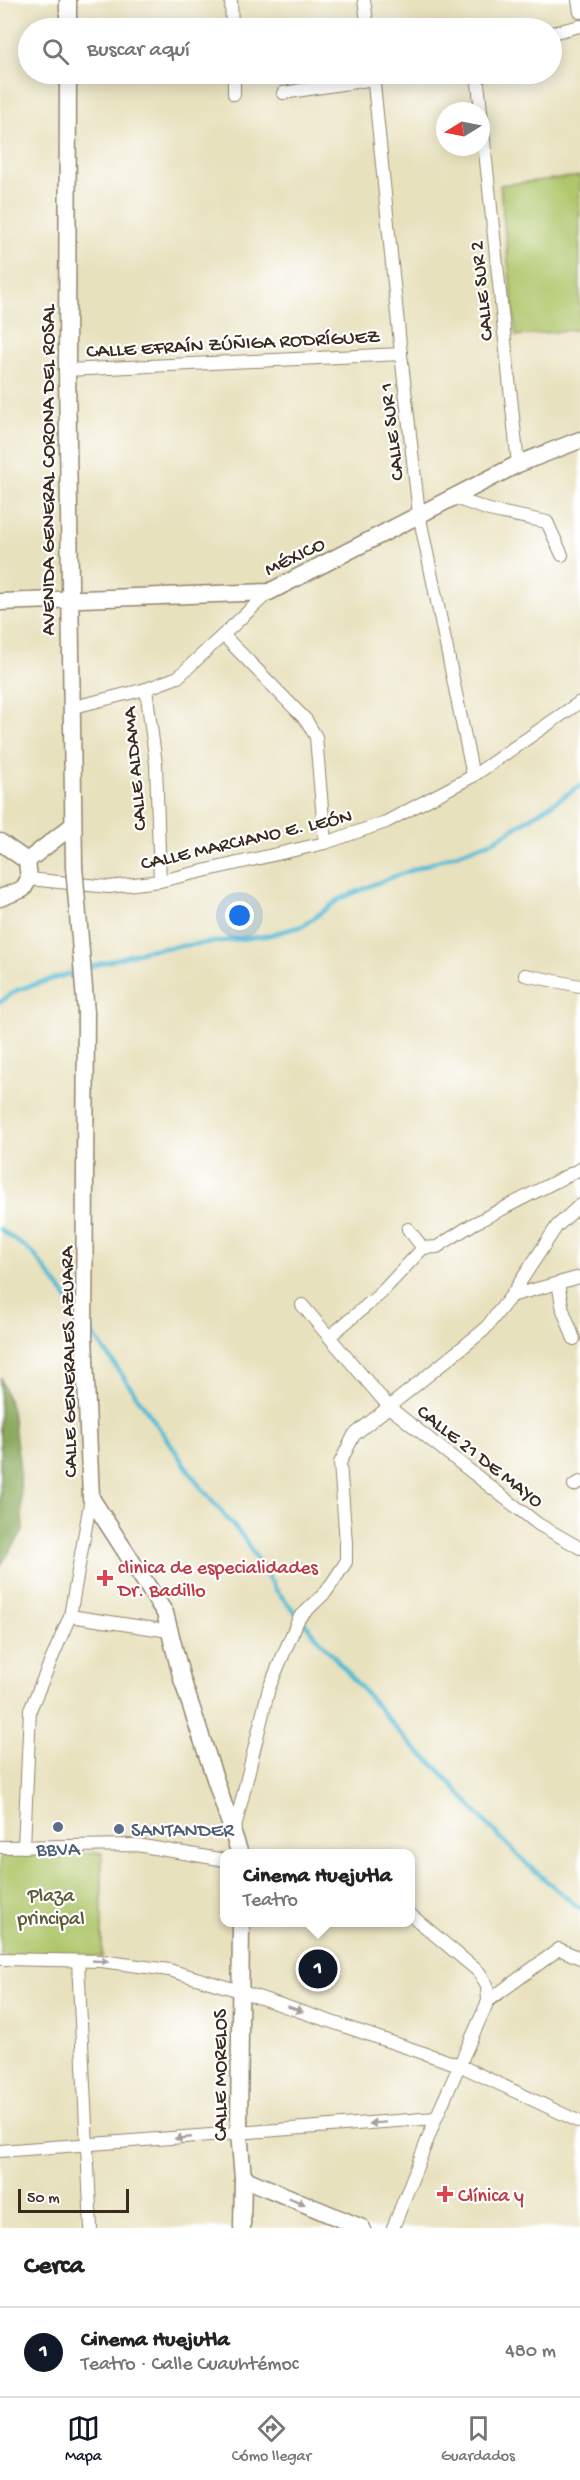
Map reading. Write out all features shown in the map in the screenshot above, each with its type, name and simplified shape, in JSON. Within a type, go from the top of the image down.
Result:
[{"type":"main road","points":[[68,0],[68,18]]},
{"type":"main road","name":"AVENIDA GENERAL CORONA DEL ROSAL","points":[[68,84],[67,370],[74,866]]},
{"type":"main road","name":"MÉXICO","points":[[0,602],[269,592],[518,464],[580,440]]},
{"type":"main road","points":[[0,898],[26,884],[27,861],[73,825]]},
{"type":"main road","points":[[0,842],[27,861]]},
{"type":"main road","name":"CALLE GENERALES AZUARA","points":[[74,866],[86,1013],[84,1335],[91,1498]]},
{"type":"main road","points":[[91,1498],[165,1613],[182,1679],[239,1849]]},
{"type":"main road","name":"CALLE MORELOS","points":[[241,1927],[239,2133],[243,2178],[242,2228]]},
{"type":"main road","points":[[243,2178],[363,2228]]},
{"type":"street","points":[[231,0],[232,18]]},
{"type":"street","points":[[364,0],[367,18]]},
{"type":"street","points":[[578,0],[580,12]]},
{"type":"street","points":[[562,30],[580,26]]},
{"type":"street","points":[[234,84],[234,94]]},
{"type":"street","points":[[283,93],[331,84]]},
{"type":"street","name":"CALLE SUR 1","points":[[375,84],[419,514],[472,776]]},
{"type":"street","name":"CALLE SUR 2","points":[[478,84],[480,102]]},
{"type":"street","name":"CALLE SUR 2","points":[[486,156],[518,464]]},
{"type":"street","name":"CALLE EFRAÍN ZÚÑIGA RODRÍGUEZ","points":[[67,370],[401,354]]},
{"type":"street","points":[[452,497],[489,510],[548,522],[562,555]]},
{"type":"street","points":[[70,708],[146,689],[178,677],[269,592]]},
{"type":"street","points":[[224,636],[306,720],[316,737],[325,843]]},
{"type":"street","name":"CALLE ALDAMA","points":[[146,689],[156,764],[160,881]]},
{"type":"street","name":"CALLE MARCIANO E. LEÓN","points":[[26,884],[109,887],[160,881],[325,843],[386,822],[472,776],[580,702]]},
{"type":"street","points":[[525,975],[580,986]]},
{"type":"street","points":[[329,1337],[379,1295],[423,1248],[437,1247],[474,1224],[580,1169]]},
{"type":"street","points":[[234,1832],[269,1688],[299,1618],[326,1592],[346,1562],[340,1463],[354,1435],[484,1330],[512,1296],[557,1226],[580,1205]]},
{"type":"street","points":[[408,1229],[423,1248]]},
{"type":"street","points":[[512,1296],[580,1277]]},
{"type":"street","points":[[558,1283],[563,1310],[574,1339]]},
{"type":"street","name":"CALLE 21 DE MAYO","points":[[302,1305],[390,1408],[538,1524],[580,1548]]},
{"type":"street","name":"CALLE GENERALES AZUARA","points":[[24,1847],[30,1710],[70,1616],[91,1498]]},
{"type":"street","points":[[70,1616],[169,1631]]},
{"type":"street","points":[[0,1847],[137,1845],[220,1859]]},
{"type":"street","points":[[393,2228],[436,2118],[488,2001],[487,1985],[479,1972],[415,1918]]},
{"type":"street","points":[[488,2001],[559,1949],[580,1958]]},
{"type":"street","points":[[0,1959],[101,1960],[169,1970],[240,1991],[459,2065],[580,2122]]},
{"type":"street","points":[[78,1961],[91,2228]]},
{"type":"street","points":[[0,2151],[436,2118]]},
{"type":"green space","points":[[580,176],[580,329],[516,336],[500,185]]},
{"type":"green space","points":[[0,1377],[12,1411],[19,1462],[23,1531],[0,1566]]},
{"type":"green space","name":"Plaza principal","points":[[102,1853],[102,1957],[0,1955],[0,1855]]},
{"type":"waterway","points":[[86,968],[147,950],[265,936],[303,926],[338,900],[379,882],[496,840],[580,786]]},
{"type":"waterway","points":[[0,1002],[17,990],[78,971]]},
{"type":"waterway","points":[[0,1229],[33,1253],[79,1314]]},
{"type":"waterway","points":[[89,1328],[199,1485],[243,1537],[276,1590],[409,1743],[437,1768],[488,1825],[529,1866],[580,1909]]},
{"type":"place","name":"clinica de especialidades Dr. Badillo","points":[[105,1578]]},
{"type":"place","name":"BBVA","points":[[58,1827]]},
{"type":"place","name":"SANTANDER","points":[[119,1829]]},
{"type":"place","name":"Cinema Huejutla","points":[[318,1969]]},
{"type":"place","name":"Clínica y","points":[[445,2194]]}]
